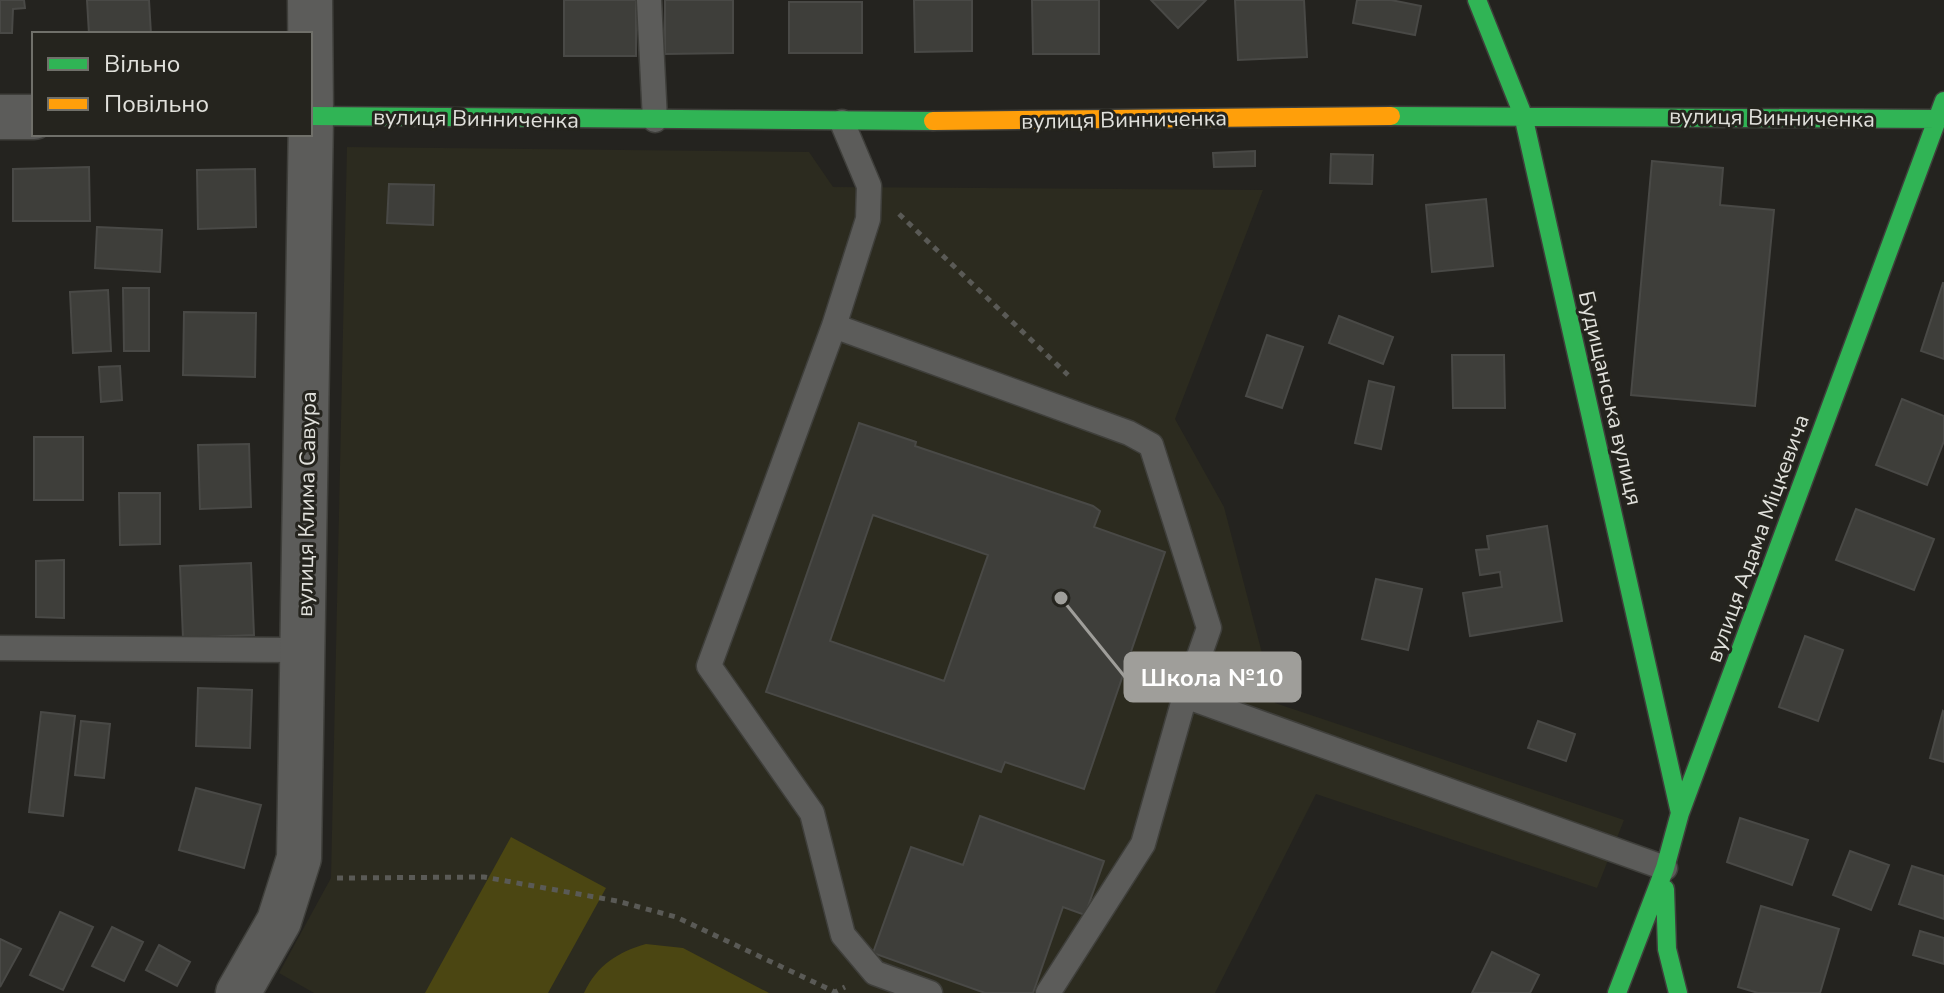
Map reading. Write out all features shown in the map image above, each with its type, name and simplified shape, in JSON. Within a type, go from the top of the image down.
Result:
[{"type":"street","name":"вулиця Клима Савура","points":[[310,0],[310,32]]},
{"type":"street","name":"Будищанська вулиця","points":[[1477,0],[1523,115],[1680,813]]},
{"type":"street","name":"вулиця Винниченка","points":[[312,116],[842,122],[1941,110]]},
{"type":"street","name":"вулиця Адама Міцкевича","points":[[1617,993],[1665,868],[1680,813],[1941,110]]},
{"type":"street","points":[[0,117],[32,117]]},
{"type":"street","name":"вулиця Клима Савура","points":[[238,993],[279,921],[299,858],[311,136]]},
{"type":"street","points":[[1665,868],[1667,949],[1678,993]]},
{"type":"lane","points":[[649,0],[655,120]]},
{"type":"lane","points":[[842,122],[869,186],[868,219],[834,326],[709,666],[812,813],[843,935],[875,973],[930,993]]},
{"type":"lane","points":[[834,326],[1129,433],[1151,445],[1209,628],[1185,696],[1143,844],[1048,993]]},
{"type":"lane","points":[[0,648],[304,650]]},
{"type":"lane","points":[[1185,696],[1665,868]]},
{"type":"path","points":[[869,186],[1072,379]]},
{"type":"path","points":[[292,881],[484,877],[617,901],[676,917],[835,992],[875,973]]},
{"type":"shaded area","points":[[347,147],[809,152],[833,187],[1263,190],[1175,419],[1224,507],[1275,703],[1624,820],[1597,888],[1316,794],[1215,993],[314,993],[279,973],[331,878]]},
{"type":"shaded area","points":[[511,837],[606,888],[548,993],[425,993]]},
{"type":"shaded area","points":[[646,944],[683,948],[769,993],[584,993],[595,975],[609,961]]},
{"type":"building","points":[[0,0],[24,0],[25,8],[13,9],[12,33],[0,33]]},
{"type":"building","points":[[87,0],[149,0],[151,32],[89,32]]},
{"type":"building","points":[[564,0],[636,0],[636,56],[564,56]]},
{"type":"building","points":[[665,0],[733,0],[733,53],[665,54]]},
{"type":"building","points":[[914,0],[972,0],[972,51],[915,52]]},
{"type":"building","points":[[1032,0],[1099,0],[1099,54],[1033,54]]},
{"type":"building","points":[[1151,0],[1206,0],[1178,28]]},
{"type":"building","points":[[1235,0],[1304,0],[1307,57],[1238,60]]},
{"type":"building","points":[[1357,0],[1391,0],[1421,6],[1415,35],[1353,23]]},
{"type":"building","points":[[789,2],[862,2],[862,53],[789,53]]},
{"type":"building","points":[[1255,151],[1255,166],[1214,167],[1213,153]]},
{"type":"building","points":[[1331,154],[1373,155],[1372,184],[1330,183]]},
{"type":"building","points":[[1652,161],[1723,168],[1720,205],[1774,210],[1755,406],[1631,395]]},
{"type":"building","points":[[89,167],[90,221],[13,221],[13,169]]},
{"type":"building","points":[[255,169],[256,227],[198,229],[197,170]]},
{"type":"building","points":[[389,184],[434,185],[433,225],[387,223]]},
{"type":"building","points":[[1486,199],[1493,266],[1432,272],[1426,205]]},
{"type":"building","points":[[97,227],[162,230],[160,272],[95,268]]},
{"type":"building","points":[[1944,283],[1944,359],[1921,351]]},
{"type":"building","points":[[123,288],[149,288],[149,351],[124,351]]},
{"type":"building","points":[[108,290],[111,351],[73,353],[70,292]]},
{"type":"building","points":[[184,312],[256,313],[255,377],[183,375]]},
{"type":"building","points":[[1339,316],[1393,337],[1383,364],[1329,343]]},
{"type":"building","points":[[1267,335],[1303,347],[1282,408],[1246,396]]},
{"type":"building","points":[[1452,355],[1504,355],[1505,408],[1453,408]]},
{"type":"building","points":[[120,366],[122,400],[101,402],[99,367]]},
{"type":"building","points":[[1369,381],[1394,387],[1381,449],[1355,443]]},
{"type":"building","points":[[1902,399],[1944,416],[1944,441],[1927,485],[1876,465]]},
{"type":"building","points":[[859,423],[916,442],[915,446],[1093,506],[1100,511],[1094,527],[1165,552],[1084,789],[1005,762],[1001,772],[766,692]],"holes":[[[873,515],[988,555],[944,681],[830,641]]]},
{"type":"building","points":[[34,437],[83,437],[83,500],[34,500]]},
{"type":"building","points":[[249,444],[251,507],[200,509],[198,445]]},
{"type":"building","points":[[119,493],[160,493],[160,544],[120,545]]},
{"type":"building","points":[[1856,509],[1934,539],[1914,590],[1836,560]]},
{"type":"building","points":[[1547,526],[1562,621],[1470,636],[1463,593],[1502,587],[1500,572],[1480,575],[1476,550],[1489,549],[1487,536]]},
{"type":"building","points":[[64,560],[64,618],[36,617],[36,561]]},
{"type":"building","points":[[251,563],[254,635],[183,638],[180,566]]},
{"type":"building","points":[[1376,579],[1422,589],[1408,650],[1362,639]]},
{"type":"building","points":[[1805,636],[1843,650],[1818,721],[1779,707]]},
{"type":"building","points":[[198,688],[252,690],[250,748],[196,746]]},
{"type":"building","points":[[41,712],[75,716],[63,816],[29,812]]},
{"type":"building","points":[[1944,712],[1944,762],[1930,758]]},
{"type":"building","points":[[81,721],[110,724],[104,778],[75,775]]},
{"type":"building","points":[[1538,721],[1575,734],[1566,761],[1528,748]]},
{"type":"building","points":[[196,788],[261,805],[244,868],[179,850]]},
{"type":"building","points":[[980,816],[1104,861],[1085,915],[1063,907],[1033,993],[985,993],[873,953],[911,847],[963,865]]},
{"type":"building","points":[[1740,818],[1808,840],[1792,885],[1727,862]]},
{"type":"building","points":[[1850,851],[1889,865],[1871,910],[1833,895]]},
{"type":"building","points":[[1912,866],[1944,876],[1944,919],[1899,904]]},
{"type":"building","points":[[1761,906],[1839,929],[1820,993],[1758,993],[1738,987]]},
{"type":"building","points":[[60,912],[93,927],[63,990],[30,975]]},
{"type":"building","points":[[112,927],[143,942],[124,981],[92,966]]},
{"type":"building","points":[[1920,931],[1944,938],[1944,964],[1913,955]]},
{"type":"building","points":[[0,939],[21,949],[0,987]]},
{"type":"building","points":[[159,945],[190,962],[177,986],[146,970]]},
{"type":"building","points":[[1492,952],[1539,975],[1530,993],[1472,993]]},
{"type":"traffic: fast","points":[[1477,0],[1523,115],[1680,813]]},
{"type":"traffic: fast","points":[[1617,993],[1665,868],[1680,813],[1944,101]]},
{"type":"traffic: fast","points":[[312,116],[933,121]]},
{"type":"traffic: fast","points":[[1391,116],[1938,119]]},
{"type":"traffic: fast","points":[[1665,889],[1667,949],[1678,993]]},
{"type":"traffic: slow","points":[[933,121],[1391,116]]},
{"type":"place","name":"Школа №10","points":[[1061,598]]}]
